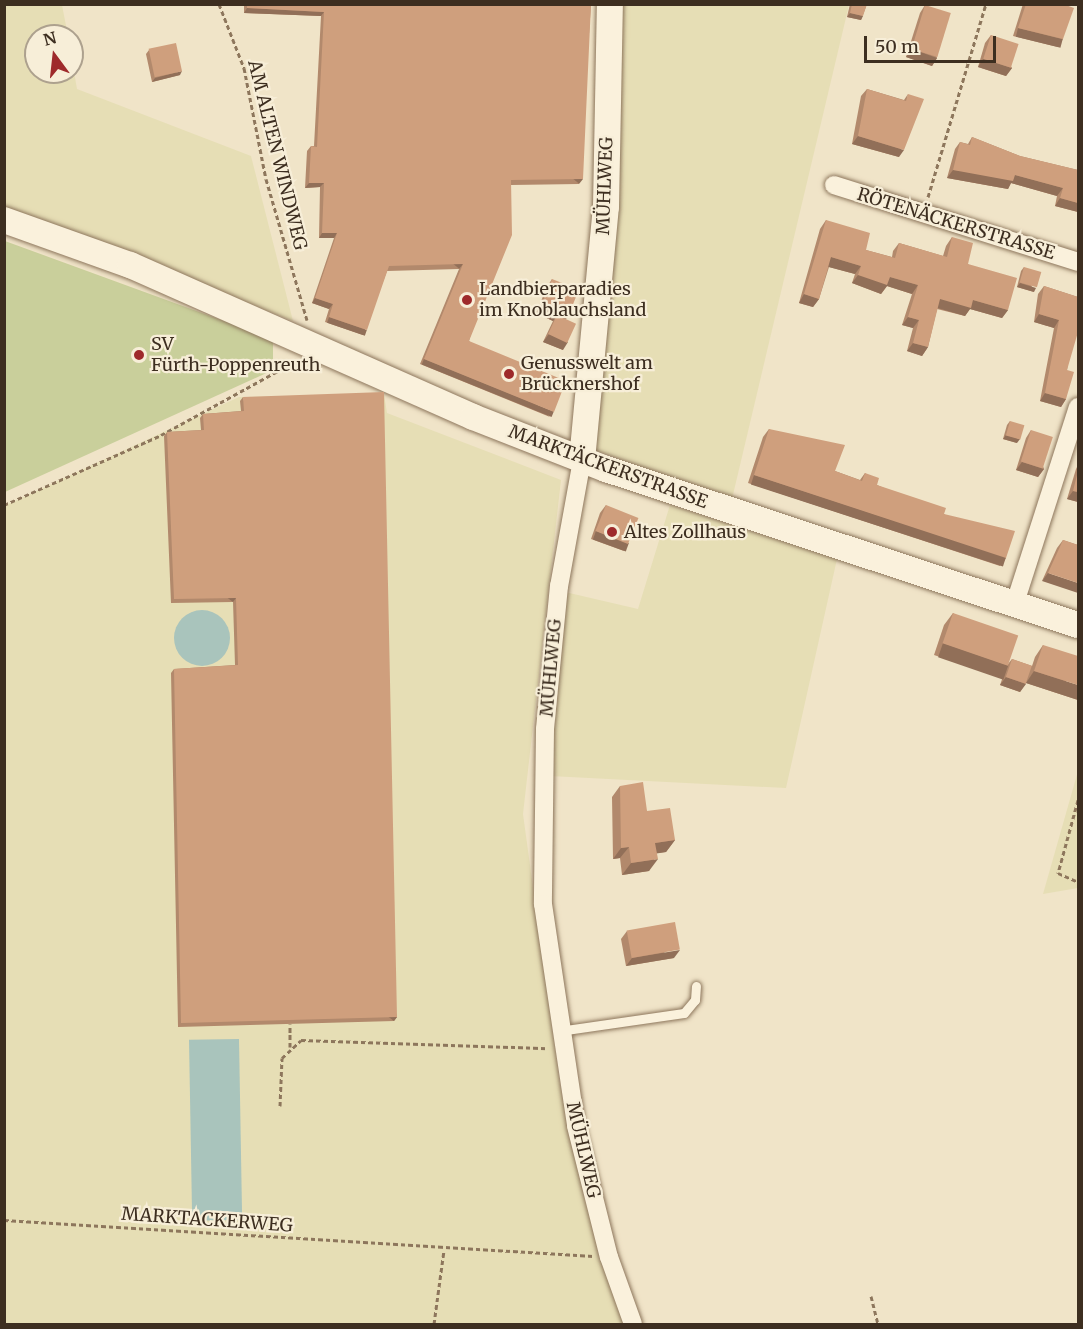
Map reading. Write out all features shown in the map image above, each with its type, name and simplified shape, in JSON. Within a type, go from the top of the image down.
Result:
[{"type":"street","name":"MÜHLWEG","points":[[610,4],[606,207],[582,460],[559,586],[541,818],[543,904],[560,1040],[609,1257],[633,1324]]},
{"type":"street","name":"RÖTENÄCKERSTRASSE","points":[[834,185],[1078,262]]},
{"type":"street","name":"MARKTÄCKERSTRASSE","points":[[4,220],[130,265],[315,348],[582,460],[1078,625]]},
{"type":"street","points":[[1015,603],[1078,407]]},
{"type":"lane","points":[[560,1040],[684,1012],[694,1000],[696,986]]},
{"type":"path","name":"AM ALTEN WINDWEG","points":[[219,4],[244,68],[266,179],[315,348]]},
{"type":"path","points":[[923,213],[986,4]]},
{"type":"path","points":[[4,505],[161,435],[315,348]]},
{"type":"path","points":[[1078,800],[1058,873],[1078,882]]},
{"type":"path","points":[[290,1024],[290,1047]]},
{"type":"path","points":[[280,1106],[282,1058],[290,1047],[317,1038],[560,1040]]},
{"type":"path","name":"MARKTACKERWEG","points":[[4,1220],[444,1250],[609,1257]]},
{"type":"path","points":[[434,1324],[444,1250]]},
{"type":"path","points":[[871,1296],[878,1324]]},
{"type":"shaded area","points":[[4,5],[62,5],[66,24],[24,24],[24,84],[76,84],[77,89],[251,156],[293,321],[5,209]]},
{"type":"shaded area","points":[[617,5],[849,5],[732,499],[595,450]]},
{"type":"shaded area","points":[[384,394],[387,413],[561,480],[523,814],[560,1085],[607,1277],[626,1324],[5,1324],[4,506],[239,397]]},
{"type":"shaded area","points":[[670,505],[837,559],[786,788],[550,776],[565,592],[638,609]]},
{"type":"shaded area","points":[[1078,771],[1078,888],[1043,894]]},
{"type":"green space","name":"SV Fürth-Poppenreuth","points":[[5,241],[273,339],[273,370],[5,492]]},
{"type":"water","points":[[202,610],[213,612],[222,618],[228,627],[230,638],[228,649],[222,658],[213,664],[202,666],[191,664],[182,658],[176,649],[174,638],[176,627],[182,618],[191,612]]},
{"type":"water","points":[[239,1039],[242,1220],[192,1221],[189,1040]]},
{"type":"building","points":[[247,4],[591,4],[583,179],[511,180],[512,235],[469,341],[566,381],[554,412],[424,359],[463,264],[389,266],[367,330],[329,317],[333,304],[315,298],[337,233],[322,233],[324,183],[309,183],[311,146],[317,147],[324,12],[247,8]]},
{"type":"building","points":[[852,4],[867,4],[863,16],[850,13]]},
{"type":"building","points":[[1026,4],[1063,4],[1074,8],[1063,39],[1018,28]]},
{"type":"building","points":[[925,5],[951,13],[937,57],[912,49]]},
{"type":"building","points":[[991,35],[1019,44],[1011,68],[983,59]]},
{"type":"building","points":[[176,43],[182,71],[155,77],[149,49]]},
{"type":"building","points":[[867,89],[906,101],[908,94],[924,99],[904,150],[858,136]]},
{"type":"building","points":[[972,137],[1020,156],[1078,170],[1078,203],[1060,198],[1063,188],[1015,175],[1013,181],[953,170],[960,142],[970,145]]},
{"type":"building","points":[[826,220],[870,233],[866,250],[895,258],[899,243],[947,257],[952,237],[973,243],[968,264],[1017,278],[1008,310],[973,300],[971,308],[940,299],[928,347],[913,343],[919,320],[908,317],[918,285],[890,277],[887,285],[858,275],[861,266],[831,257],[819,299],[804,294]]},
{"type":"building","points":[[1024,267],[1041,272],[1037,287],[1020,282]]},
{"type":"building","points":[[552,279],[579,290],[568,316],[542,305]]},
{"type":"building","points":[[1044,286],[1078,297],[1078,332],[1067,370],[1074,372],[1066,399],[1045,393],[1059,320],[1039,314]]},
{"type":"building","points":[[557,315],[576,324],[567,343],[548,334]]},
{"type":"building","points":[[384,392],[397,1017],[181,1023],[174,669],[238,665],[236,598],[174,599],[167,432],[204,430],[203,414],[244,411],[243,397]]},
{"type":"building","points":[[1010,421],[1024,425],[1020,440],[1006,435]]},
{"type":"building","points":[[769,429],[845,445],[835,471],[862,481],[865,473],[879,478],[877,485],[946,508],[944,514],[1015,531],[1006,558],[754,475]]},
{"type":"building","points":[[1031,430],[1053,437],[1043,468],[1021,461]]},
{"type":"building","points":[[1078,471],[1078,492],[1073,491]]},
{"type":"building","name":"Altes Zollhaus","points":[[606,505],[638,518],[628,544],[596,531]]},
{"type":"building","points":[[1063,540],[1078,545],[1078,583],[1048,573]]},
{"type":"building","points":[[953,613],[1018,635],[1008,666],[943,643]]},
{"type":"building","points":[[1043,645],[1078,656],[1078,685],[1034,671]]},
{"type":"building","points":[[1012,659],[1032,666],[1026,684],[1006,677]]},
{"type":"building","points":[[643,782],[647,811],[670,808],[675,840],[655,843],[658,859],[631,863],[629,847],[621,848],[620,786]]},
{"type":"building","points":[[675,922],[680,950],[632,958],[627,931]]},
{"type":"place","name":"Landbierparadies im Knoblauchsland","points":[[467,300]]},
{"type":"place","name":"SV Fürth-Poppenreuth","points":[[139,355]]},
{"type":"place","name":"Genusswelt am Brücknershof","points":[[509,374]]},
{"type":"place","name":"Altes Zollhaus","points":[[612,532]]}]
